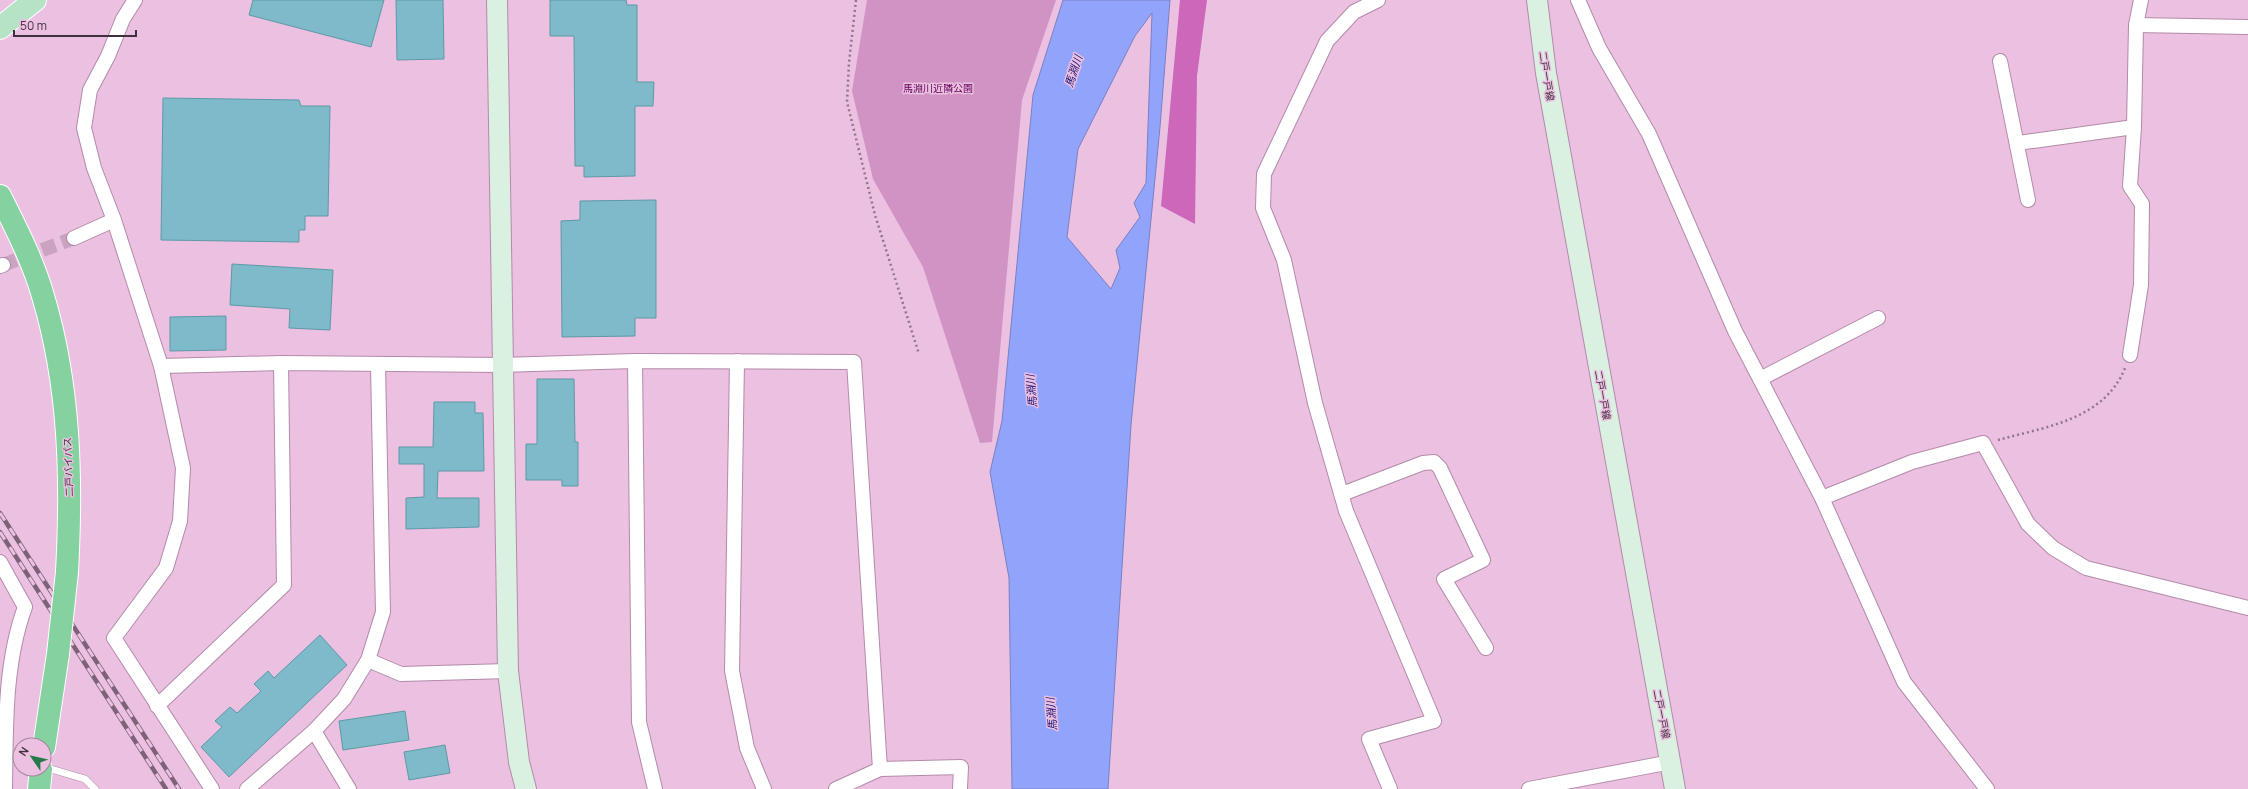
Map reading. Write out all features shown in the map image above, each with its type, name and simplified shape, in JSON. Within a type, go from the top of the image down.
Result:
[{"type":"highway","name":"二戸バイパス","points":[[0,196],[22,240],[43,296],[60,367],[69,451],[69,520],[66,572],[58,654],[46,737]]},
{"type":"highway","points":[[39,789],[40,777]]},
{"type":"main road","points":[[0,28],[35,0]]},
{"type":"main road","points":[[497,0],[508,670],[519,762],[526,789]]},
{"type":"main road","name":"二戸一戸線","points":[[1537,0],[1546,73],[1675,789]]},
{"type":"street","points":[[135,0],[123,20],[108,56],[90,90],[84,128],[94,168],[114,220],[161,366],[183,468],[180,521],[166,568],[114,638],[212,789]]},
{"type":"street","points":[[1378,0],[1354,12],[1327,41],[1264,174],[1263,208],[1284,260],[1315,403],[1352,525],[1434,721],[1369,739],[1390,789]]},
{"type":"street","points":[[1578,0],[1599,48],[1649,134],[1735,331],[1822,498],[1904,682],[1987,789]]},
{"type":"street","points":[[2130,355],[2141,285],[2142,204],[2130,186],[2134,127],[2136,25],[2141,0]]},
{"type":"street","points":[[2136,25],[2248,27]]},
{"type":"street","points":[[2000,61],[2018,143],[2028,200]]},
{"type":"street","points":[[2018,143],[2134,127]]},
{"type":"street","points":[[74,238],[114,220]]},
{"type":"street","points":[[1760,379],[1878,318]]},
{"type":"street","points":[[161,366],[281,363],[503,365],[635,361],[854,362],[880,769]]},
{"type":"street","points":[[635,361],[639,722],[655,789]]},
{"type":"street","points":[[737,361],[732,671],[747,748],[764,789]]},
{"type":"street","points":[[157,706],[284,584],[281,363]]},
{"type":"street","points":[[247,789],[314,731],[344,699],[368,660],[383,612],[378,365]]},
{"type":"street","points":[[1822,498],[1912,462],[1984,443],[2028,524],[2053,548],[2086,568],[2248,608]]},
{"type":"street","points":[[1342,494],[1423,463],[1434,462],[1440,468],[1483,560],[1444,579],[1486,648]]},
{"type":"street","points":[[0,562],[25,607],[17,628],[13,650],[6,731],[5,789]]},
{"type":"street","points":[[368,660],[401,674],[508,670]]},
{"type":"street","points":[[314,731],[349,789]]},
{"type":"street","points":[[1529,789],[1671,762]]},
{"type":"street","points":[[836,789],[880,769],[961,767],[960,789]]},
{"type":"lane","points":[[52,769],[84,779],[95,789]]},
{"type":"path","points":[[856,0],[849,62],[847,102],[874,215],[919,354]]},
{"type":"path","points":[[1984,443],[2067,422],[2092,409],[2105,398],[2122,376],[2130,355]]},
{"type":"green space","name":"馬淵川近隣公園","points":[[867,0],[1056,0],[1022,100],[992,442],[980,443],[923,267],[873,179],[852,91]]},
{"type":"shaded area","points":[[1180,0],[1207,0],[1197,76],[1195,224],[1161,206]]},
{"type":"water","name":"馬淵川","points":[[1063,0],[1170,0],[1160,127],[1131,425],[1108,789],[1012,789],[1009,578],[990,472],[1002,421],[1033,95]],"holes":[[[1152,13],[1146,183],[1134,203],[1140,217],[1116,250],[1120,268],[1111,289],[1067,237],[1078,149],[1135,36]]]},
{"type":"building","points":[[253,0],[384,0],[371,47],[249,15]]},
{"type":"building","points":[[396,0],[443,0],[444,59],[397,60]]},
{"type":"building","points":[[550,0],[626,0],[627,5],[637,5],[637,82],[654,82],[653,106],[635,106],[635,176],[584,177],[584,166],[575,166],[574,36],[550,36]]},
{"type":"building","points":[[163,98],[299,100],[301,106],[330,106],[328,216],[305,216],[305,230],[299,230],[299,242],[161,240]]},
{"type":"building","points":[[656,200],[656,318],[635,318],[635,336],[562,337],[561,221],[580,220],[580,201]]},
{"type":"building","points":[[232,264],[333,270],[330,330],[289,328],[290,309],[230,305]]},
{"type":"building","points":[[226,316],[226,350],[170,351],[170,317]]},
{"type":"building","points":[[537,379],[574,379],[575,442],[578,442],[578,486],[562,486],[562,480],[526,480],[526,444],[537,444]]},
{"type":"building","points":[[434,402],[475,402],[475,413],[483,413],[484,471],[438,471],[437,498],[479,498],[479,527],[406,529],[406,498],[424,497],[424,464],[399,464],[399,447],[433,447]]},
{"type":"building","points":[[320,635],[347,665],[229,777],[201,747],[222,727],[215,721],[230,707],[237,713],[261,691],[254,684],[268,671],[274,678]]},
{"type":"building","points":[[405,711],[409,740],[343,750],[339,721]]},
{"type":"building","points":[[445,745],[450,773],[409,780],[404,752]]},
{"type":"tunnel","points":[[3,265],[74,238]]},
{"type":"railway","points":[[0,513],[179,789]]},
{"type":"railway","points":[[0,532],[166,789]]}]
